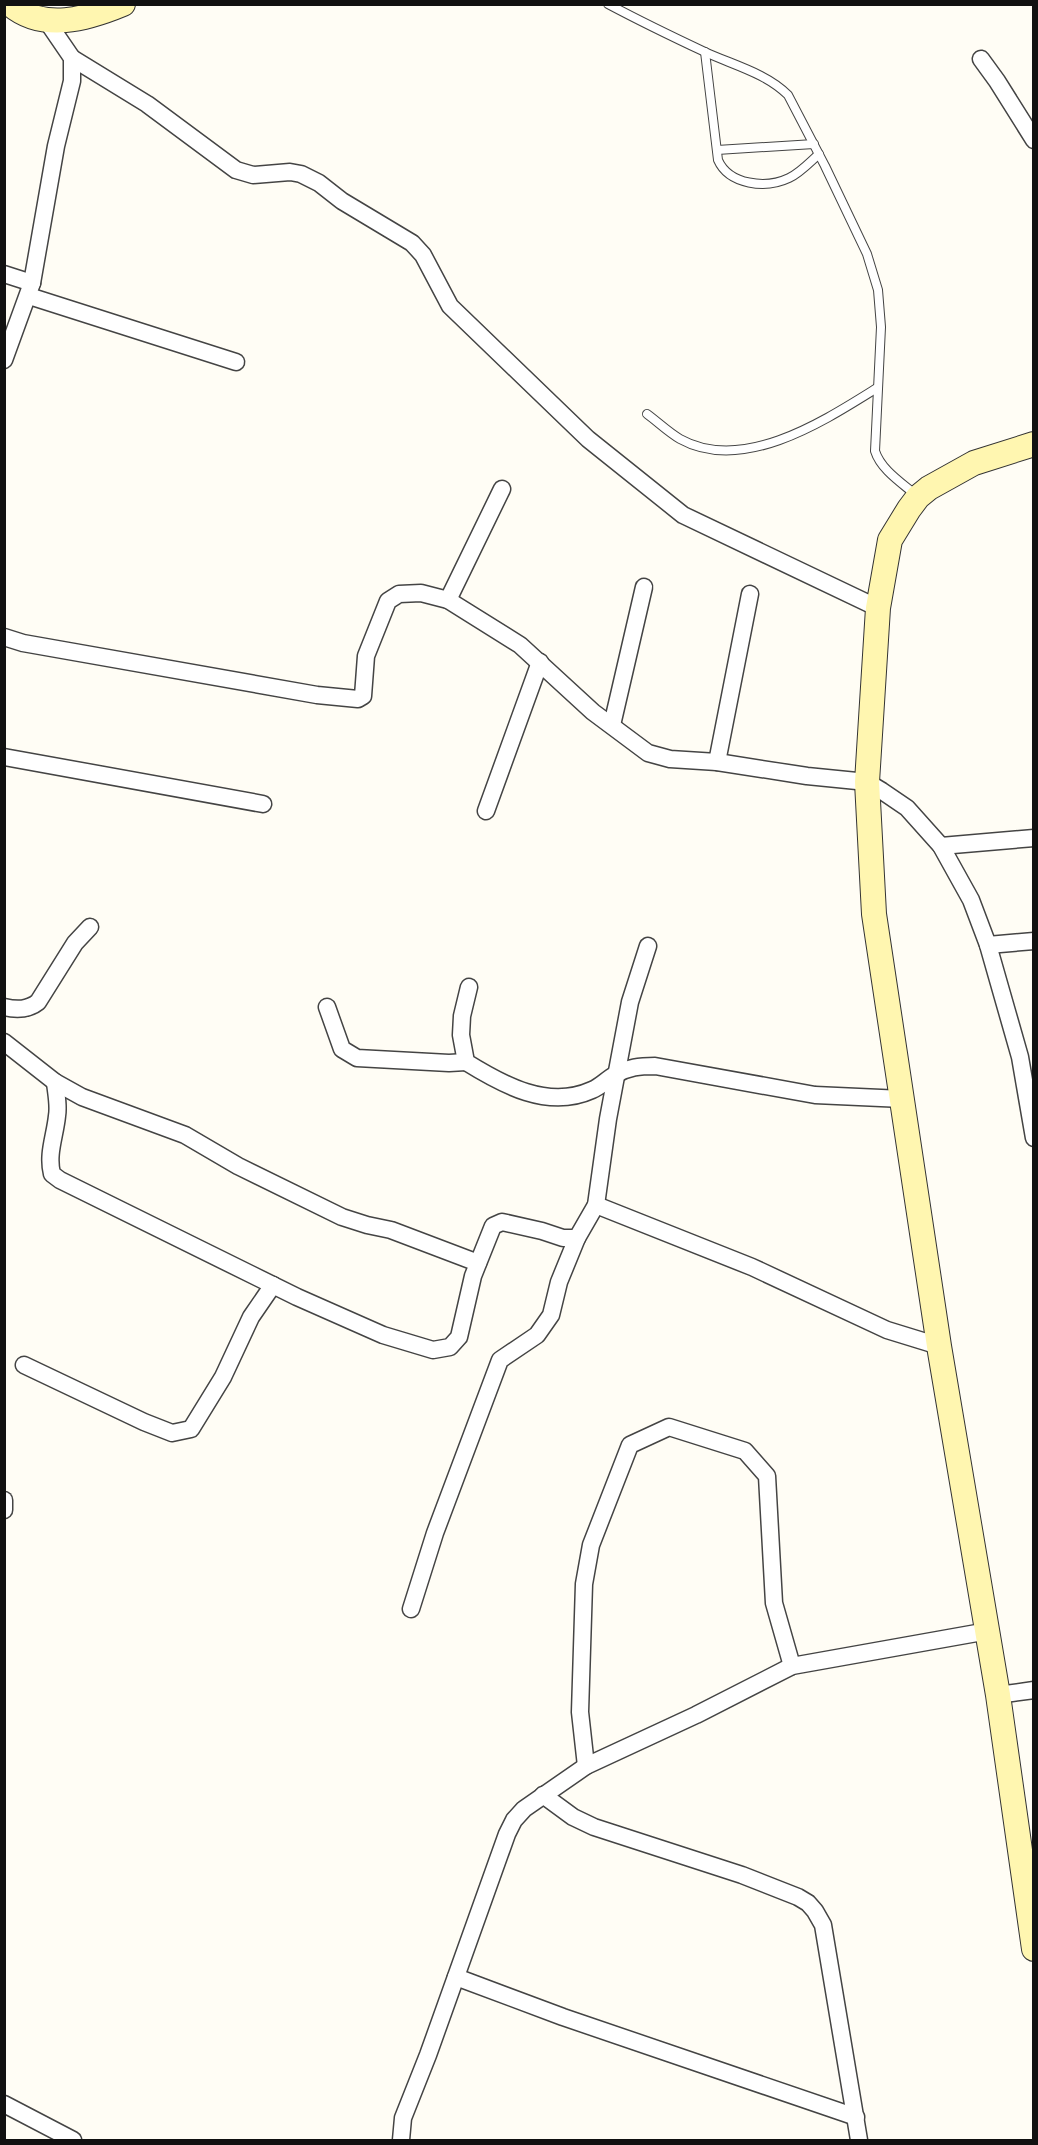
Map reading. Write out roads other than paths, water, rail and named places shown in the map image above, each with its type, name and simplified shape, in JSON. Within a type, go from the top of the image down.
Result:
[{"type":"street","points":[[10,4],[26,14],[46,20],[84,19],[123,4]]},
{"type":"street","points":[[46,20],[72,58],[147,104],[236,170],[253,175],[290,172],[301,174],[319,183],[342,201],[412,243],[423,255],[450,306],[588,439],[683,515],[878,608]]},
{"type":"street","points":[[4,360],[30,289],[56,146],[72,81],[72,58]]},
{"type":"street","points":[[981,59],[1034,140]]},
{"type":"street","points":[[4,274],[30,289],[236,362]]},
{"type":"street","points":[[1034,444],[974,464],[929,488],[918,497],[890,540],[878,608],[867,782],[874,914],[939,1346],[998,1695],[1034,1949]]},
{"type":"street","points":[[448,600],[502,489]]},
{"type":"street","points":[[612,725],[644,587]]},
{"type":"street","points":[[4,637],[23,643],[317,695],[358,699],[363,696],[365,689],[366,656],[388,601],[399,594],[410,592],[448,600],[520,645],[593,712],[648,753],[670,759],[717,762],[807,776],[867,782],[908,808],[941,846],[971,900],[988,945],[1020,1058],[1028,1077],[1034,1138]]},
{"type":"street","points":[[717,762],[750,594]]},
{"type":"street","points":[[486,811],[540,662]]},
{"type":"street","points":[[4,757],[263,804]]},
{"type":"street","points":[[941,846],[1034,838]]},
{"type":"street","points":[[4,1007],[21,1010],[32,1007],[38,1002],[75,943],[90,927]]},
{"type":"street","points":[[988,945],[1034,941]]},
{"type":"street","points":[[411,1609],[435,1533],[500,1360],[537,1335],[550,1315],[559,1282],[577,1238],[596,1205],[616,1074],[630,1002],[648,946]]},
{"type":"street","points":[[466,1062],[461,1035],[462,1016],[469,987]]},
{"type":"street","points":[[327,1007],[342,1049],[357,1058],[466,1062],[503,1084],[547,1098],[564,1098],[594,1090],[616,1074],[636,1066],[655,1066],[815,1095],[903,1099]]},
{"type":"street","points":[[4,1042],[55,1082],[82,1096],[185,1135],[238,1166],[342,1217],[367,1226],[391,1230],[478,1263]]},
{"type":"street","points":[[55,1082],[58,1112],[49,1156],[52,1174],[60,1180],[273,1285],[383,1335],[416,1347],[442,1350],[450,1347],[459,1337],[473,1275],[493,1226],[502,1221],[563,1238],[577,1238]]},
{"type":"street","points":[[596,1205],[753,1267],[887,1330],[939,1346]]},
{"type":"street","points":[[24,1365],[153,1426],[172,1433],[190,1429],[223,1377],[251,1317],[273,1285]]},
{"type":"street","points":[[586,1766],[580,1712],[585,1584],[591,1545],[630,1445],[669,1427],[745,1451],[766,1476],[774,1603],[792,1666]]},
{"type":"street","points":[[4,1500],[4,1510]]},
{"type":"street","points":[[401,2140],[403,2118],[507,1834],[514,1820],[524,1809],[586,1766],[696,1715],[792,1666],[988,1631]]},
{"type":"street","points":[[998,1695],[1034,1690]]},
{"type":"street","points":[[543,1795],[573,1817],[594,1827],[742,1875],[808,1903],[823,1925],[859,2140]]},
{"type":"street","points":[[456,1977],[563,2017],[856,2117]]},
{"type":"street","points":[[4,2104],[73,2140]]},
{"type":"lane","points":[[608,4],[705,52],[765,78],[788,95],[867,254],[878,290],[881,327],[874,439],[878,459],[918,497]]},
{"type":"lane","points":[[705,52],[718,160],[727,174],[754,183],[773,183],[789,178],[819,154]]},
{"type":"lane","points":[[717,150],[814,144]]},
{"type":"lane","points":[[647,414],[680,439],[705,448],[730,451],[761,446],[801,431],[877,388]]}]
